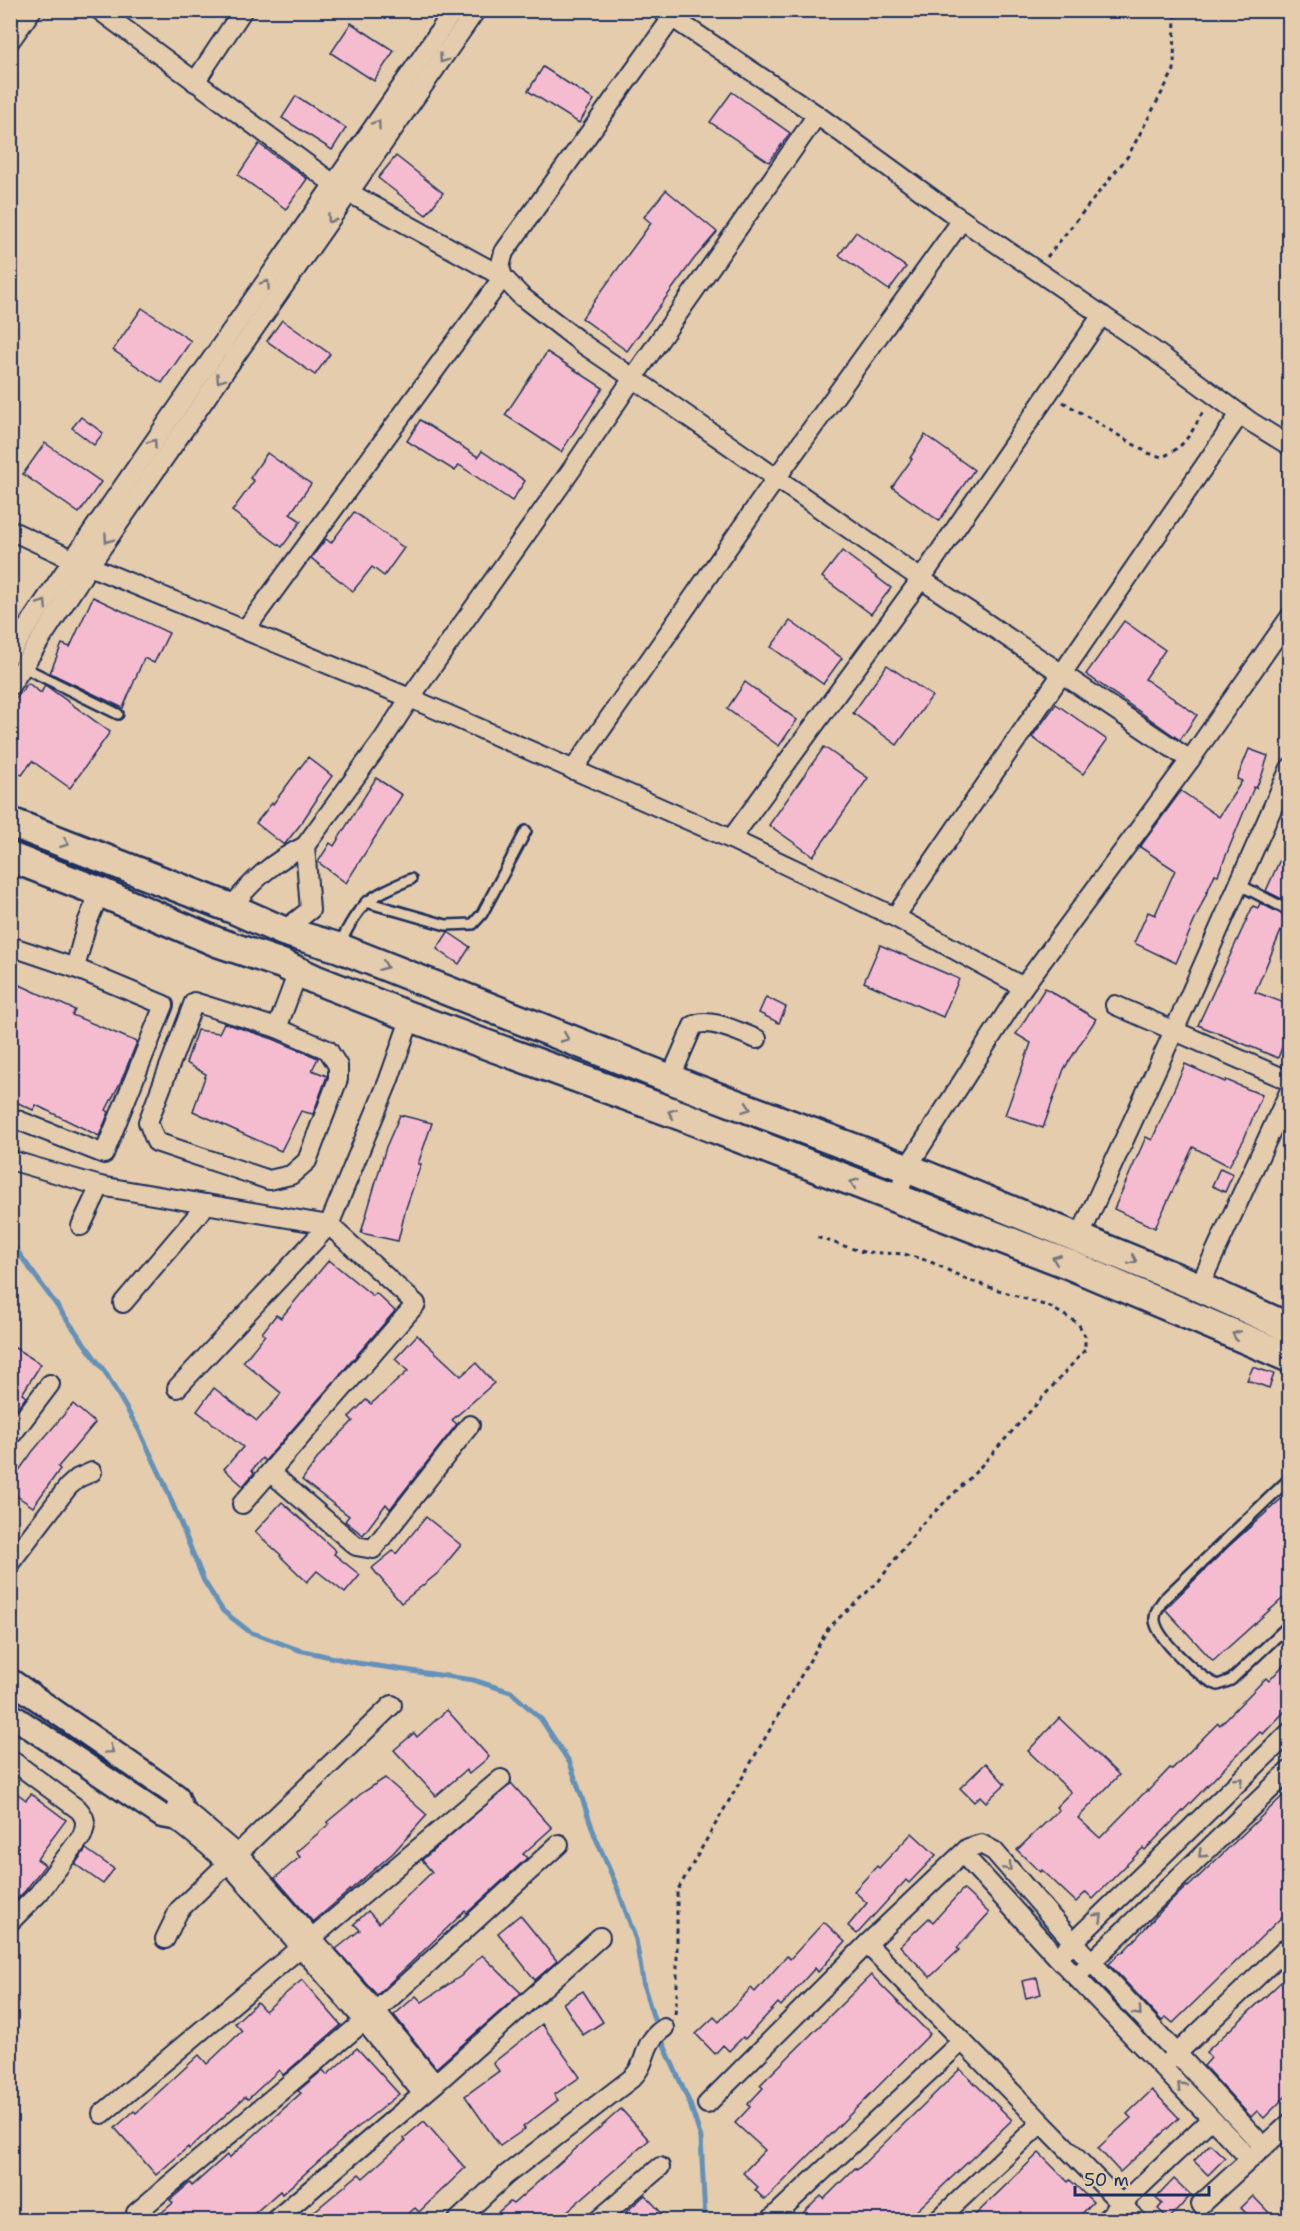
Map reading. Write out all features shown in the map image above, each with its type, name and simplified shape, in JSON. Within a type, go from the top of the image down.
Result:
[{"type":"main road","points":[[10,822],[231,908],[283,931],[337,947],[670,1079],[907,1168],[1199,1287],[1290,1328]]},
{"type":"main road","points":[[10,857],[100,891],[217,942],[282,964],[411,1017],[1068,1264],[1290,1358]]},
{"type":"main road","points":[[631,1098],[642,1068]]},
{"type":"street","points":[[10,41],[32,10]]},
{"type":"street","points":[[99,10],[342,189],[503,277],[521,296],[583,344],[921,579],[1190,760]]},
{"type":"street","points":[[195,82],[243,10]]},
{"type":"street","points":[[342,189],[454,10]]},
{"type":"street","points":[[10,686],[23,667],[81,562],[342,189],[476,10]]},
{"type":"street","points":[[503,277],[500,267],[504,252],[667,14],[817,115],[962,220],[1102,315],[1213,396],[1290,446]]},
{"type":"street","points":[[231,908],[245,888],[259,875],[280,858],[305,846],[384,738],[817,115]]},
{"type":"street","points":[[573,770],[777,477],[962,220]]},
{"type":"street","points":[[245,630],[503,277]]},
{"type":"street","points":[[731,839],[921,579],[1102,315]]},
{"type":"street","points":[[895,917],[1240,414]]},
{"type":"street","points":[[10,530],[81,562],[410,698],[731,839],[895,917],[1023,987]]},
{"type":"street","points":[[10,653],[17,628],[81,562]]},
{"type":"street","points":[[897,1198],[907,1168],[1023,987],[1190,760],[1290,617]]},
{"type":"street","points":[[1079,1238],[1174,1031],[1290,768]]},
{"type":"street","points":[[283,931],[310,910],[305,846]]},
{"type":"street","points":[[75,968],[87,923],[100,891]]},
{"type":"street","points":[[10,946],[75,968],[164,1005],[104,1154],[10,1117]]},
{"type":"street","points":[[277,1028],[298,972]]},
{"type":"street","points":[[194,1002],[277,1028],[328,1050],[338,1065],[338,1079],[307,1161],[291,1175],[269,1180],[156,1142],[148,1122],[194,1002]]},
{"type":"street","points":[[1115,1005],[1290,1081]]},
{"type":"street","points":[[177,1388],[330,1225],[388,1082],[411,1017]]},
{"type":"street","points":[[670,1079],[693,1026],[699,1022],[708,1022],[757,1039]]},
{"type":"street","points":[[1199,1287],[1290,1090]]},
{"type":"street","points":[[10,1160],[100,1186],[330,1225],[416,1304],[242,1504]]},
{"type":"street","points":[[81,1226],[100,1186]]},
{"type":"street","points":[[123,1303],[207,1204]]},
{"type":"street","points":[[10,1437],[50,1384]]},
{"type":"street","points":[[270,1472],[356,1546],[373,1549],[470,1425]]},
{"type":"street","points":[[10,1563],[68,1487],[78,1478],[92,1472]]},
{"type":"street","points":[[10,1680],[177,1796],[177,1812],[233,1859],[370,2016],[429,2089]]},
{"type":"street","points":[[165,1939],[179,1910],[392,1705]]},
{"type":"street","points":[[10,1714],[162,1816],[177,1812]]},
{"type":"street","points":[[64,1752],[79,1729]]},
{"type":"street","points":[[1057,1958],[1290,1732]]},
{"type":"street","points":[[10,1759],[78,1810],[84,1816],[86,1826],[82,1836],[39,1893],[10,1922]]},
{"type":"street","points":[[1076,1977],[1290,1770]]},
{"type":"street","points":[[102,2114],[305,1941],[501,1779]]},
{"type":"street","points":[[136,2213],[370,2016],[559,1844]]},
{"type":"street","points":[[707,2104],[867,1944],[975,1844],[985,1845],[994,1851],[1091,1962],[1264,2147]]},
{"type":"street","points":[[963,1854],[1057,1958],[1250,2159]]},
{"type":"street","points":[[275,2220],[429,2089],[600,1937]]},
{"type":"street","points":[[867,1944],[1137,2220]]},
{"type":"street","points":[[1162,2067],[1290,1945]]},
{"type":"street","points":[[458,2220],[506,2175],[632,2078],[639,2071],[648,2044],[660,2031]]},
{"type":"street","points":[[770,2220],[962,2041]]},
{"type":"street","points":[[1105,2220],[1211,2119]]},
{"type":"street","points":[[938,2220],[1041,2122]]},
{"type":"street","points":[[1201,2204],[1290,2123]]},
{"type":"street","points":[[598,2220],[660,2167]]},
{"type":"lane","points":[[23,667],[118,714]]},
{"type":"lane","points":[[366,902],[446,925],[473,924],[482,914],[526,831]]},
{"type":"lane","points":[[337,947],[354,915],[366,902],[381,892],[411,879]]},
{"type":"lane","points":[[1238,885],[1290,911]]},
{"type":"lane","points":[[1290,1478],[1164,1599],[1157,1608],[1155,1618],[1159,1632],[1201,1676],[1218,1684],[1231,1680],[1290,1624]]},
{"type":"path","points":[[1036,270],[1128,156],[1174,70],[1175,10]]},
{"type":"path","points":[[1049,394],[1148,453],[1162,457],[1176,451],[1191,434],[1213,396]]},
{"type":"path","points":[[660,2031],[673,2019],[678,1995],[677,1891],[829,1627],[878,1582],[921,1525],[974,1475],[1085,1350],[1085,1336],[1078,1323],[1050,1307],[968,1280],[929,1261],[904,1254],[863,1252],[813,1236]]},
{"type":"building","points":[[351,23],[394,51],[374,81],[331,53]]},
{"type":"building","points":[[543,67],[594,100],[579,123],[528,91]]},
{"type":"building","points":[[732,92],[790,133],[769,162],[710,122]]},
{"type":"building","points":[[296,96],[346,128],[332,150],[282,118]]},
{"type":"building","points":[[259,144],[307,179],[286,209],[238,175]]},
{"type":"building","points":[[396,156],[443,193],[426,215],[378,178]]},
{"type":"building","points":[[666,190],[717,232],[694,259],[627,351],[582,318],[651,223],[644,217]]},
{"type":"building","points":[[856,232],[906,267],[889,290],[839,255]]},
{"type":"building","points":[[142,308],[191,341],[162,383],[113,350]]},
{"type":"building","points":[[282,320],[330,354],[315,375],[267,341]]},
{"type":"building","points":[[547,352],[603,388],[561,452],[505,415]]},
{"type":"building","points":[[81,417],[103,433],[94,445],[72,428]]},
{"type":"building","points":[[420,420],[478,457],[482,451],[525,481],[512,501],[459,465],[455,471],[407,441]]},
{"type":"building","points":[[925,435],[974,470],[939,521],[892,487],[912,459],[910,458]]},
{"type":"building","points":[[45,443],[101,482],[79,513],[23,474]]},
{"type":"building","points":[[267,453],[311,484],[290,514],[301,521],[282,547],[232,511],[254,481],[250,478]]},
{"type":"building","points":[[354,512],[404,548],[384,576],[372,567],[353,591],[311,558],[326,539],[331,543]]},
{"type":"building","points":[[842,551],[891,588],[871,614],[822,577]]},
{"type":"building","points":[[93,597],[169,633],[154,663],[144,658],[123,708],[50,673],[62,644],[70,647]]},
{"type":"building","points":[[790,621],[842,658],[823,684],[771,647]]},
{"type":"building","points":[[1124,621],[1165,650],[1145,679],[1197,715],[1180,740],[1086,674]]},
{"type":"building","points":[[887,665],[932,696],[897,745],[853,713]]},
{"type":"building","points":[[745,682],[797,720],[779,746],[727,709]]},
{"type":"building","points":[[28,683],[41,693],[45,685],[110,732],[70,788],[32,761],[22,775],[10,768],[10,706]]},
{"type":"building","points":[[1056,704],[1107,740],[1083,774],[1032,737]]},
{"type":"building","points":[[824,747],[868,778],[813,856],[769,825]]},
{"type":"building","points":[[1249,749],[1268,756],[1262,775],[1256,788],[1254,787],[1218,875],[1215,874],[1176,963],[1134,943],[1148,912],[1155,915],[1175,870],[1140,847],[1181,791],[1219,817],[1242,781],[1237,779]]},
{"type":"building","points":[[308,757],[332,776],[284,845],[256,823]]},
{"type":"building","points":[[376,778],[402,795],[346,883],[318,862],[330,843],[334,846]]},
{"type":"building","points":[[1290,837],[1290,903],[1266,891]]},
{"type":"building","points":[[1260,903],[1287,917],[1255,992],[1290,1005],[1290,1038],[1286,1037],[1278,1058],[1198,1025],[1253,906],[1258,908]]},
{"type":"building","points":[[448,932],[470,947],[459,964],[437,949]]},
{"type":"building","points":[[880,945],[959,979],[943,1017],[864,982]]},
{"type":"building","points":[[20,985],[75,1010],[72,1015],[137,1042],[106,1110],[109,1112],[99,1136],[36,1105],[33,1110],[10,1099],[10,1005]]},
{"type":"building","points":[[1045,988],[1096,1019],[1064,1069],[1043,1128],[1005,1115],[1031,1043],[1016,1034]]},
{"type":"building","points":[[766,997],[786,1007],[779,1023],[759,1013]]},
{"type":"building","points":[[224,1023],[273,1039],[318,1058],[312,1070],[327,1076],[313,1114],[301,1111],[281,1151],[193,1111],[206,1074],[186,1063],[197,1030],[219,1033]]},
{"type":"building","points":[[1185,1064],[1262,1095],[1244,1139],[1229,1166],[1193,1147],[1155,1228],[1114,1209],[1146,1137],[1152,1140]]},
{"type":"building","points":[[400,1115],[432,1123],[418,1164],[421,1164],[398,1241],[361,1233],[386,1147]]},
{"type":"building","points":[[1220,1168],[1233,1174],[1225,1192],[1212,1186]]},
{"type":"building","points":[[329,1260],[373,1296],[376,1293],[395,1311],[265,1461],[262,1458],[252,1470],[254,1473],[243,1486],[224,1469],[243,1447],[197,1411],[214,1388],[257,1421],[277,1399],[281,1393],[243,1362],[265,1335],[262,1333],[276,1315],[281,1318]]},
{"type":"building","points":[[417,1335],[461,1376],[476,1363],[494,1383],[452,1420],[457,1424],[390,1509],[386,1504],[363,1535],[345,1521],[349,1516],[302,1480],[320,1455],[353,1421],[349,1417],[366,1400],[371,1404],[408,1371],[395,1359]]},
{"type":"building","points":[[10,1345],[41,1364],[22,1394],[26,1397],[10,1418]]},
{"type":"building","points":[[1253,1367],[1274,1374],[1269,1388],[1247,1380]]},
{"type":"building","points":[[73,1404],[95,1423],[58,1467],[60,1469],[33,1507],[10,1491],[10,1483],[33,1451]]},
{"type":"building","points":[[1290,1491],[1290,1592],[1213,1661],[1165,1609],[1229,1546]]},
{"type":"building","points":[[282,1502],[336,1551],[334,1554],[360,1575],[345,1593],[317,1571],[307,1582],[255,1532]]},
{"type":"building","points":[[426,1517],[461,1545],[438,1573],[401,1603],[372,1568],[393,1551],[396,1554]]},
{"type":"building","points":[[1290,1658],[1290,1706],[1263,1734],[1260,1732],[1145,1850],[1143,1848],[1093,1899],[1086,1892],[1076,1902],[1017,1850],[1059,1810],[1056,1807],[1071,1792],[1028,1751],[1059,1718],[1119,1775],[1078,1818],[1100,1838],[1170,1768],[1172,1769],[1218,1723],[1220,1725],[1266,1678],[1269,1681]]},
{"type":"building","points":[[447,1710],[489,1757],[469,1774],[466,1770],[436,1796],[394,1750],[414,1733],[417,1737]]},
{"type":"building","points":[[986,1763],[1005,1784],[986,1802],[980,1796],[974,1802],[960,1788]]},
{"type":"building","points":[[385,1778],[427,1815],[393,1853],[313,1922],[275,1878],[300,1857],[296,1852],[329,1824],[327,1822],[362,1793]]},
{"type":"building","points":[[511,1783],[552,1828],[523,1854],[527,1858],[467,1913],[465,1911],[377,1995],[336,1949],[360,1930],[354,1924],[368,1911],[379,1923],[432,1872],[422,1860]]},
{"type":"building","points":[[10,1788],[26,1800],[31,1794],[66,1820],[37,1859],[45,1865],[10,1906]]},
{"type":"building","points":[[1290,1789],[1290,1909],[1173,2023],[1166,2017],[1162,2021],[1109,1964],[1163,1909]]},
{"type":"building","points":[[912,1833],[936,1855],[909,1883],[906,1880],[857,1934],[848,1926],[867,1903],[854,1891]]},
{"type":"building","points":[[86,1849],[114,1869],[103,1884],[75,1864]]},
{"type":"building","points":[[963,1889],[989,1913],[957,1948],[959,1950],[930,1977],[900,1946],[929,1918],[933,1922]]},
{"type":"building","points":[[520,1915],[557,1961],[535,1980],[498,1933]]},
{"type":"building","points":[[824,1922],[845,1942],[818,1972],[815,1968],[781,2006],[778,2003],[745,2039],[743,2037],[729,2051],[723,2045],[715,2054],[696,2034],[714,2017],[719,2022],[751,1988],[755,1992],[787,1956],[790,1959]]},
{"type":"building","points":[[482,1955],[521,1993],[436,2068],[394,2015],[416,1996],[422,2002],[461,1976]]},
{"type":"building","points":[[871,1975],[930,2034],[765,2200],[755,2190],[758,2187],[743,2173],[765,2150],[735,2123],[763,2088],[760,2085]]},
{"type":"building","points":[[1037,1978],[1041,1994],[1026,1998],[1022,1981]]},
{"type":"building","points":[[302,1980],[341,2025],[283,2075],[279,2070],[248,2099],[245,2097],[189,2149],[188,2147],[156,2175],[115,2128],[134,2111],[136,2113],[199,2055],[207,2064],[242,2031],[235,2023],[257,2002],[265,2011]]},
{"type":"building","points":[[1281,1982],[1290,1991],[1290,2092],[1264,2118],[1257,2111],[1251,2117],[1204,2066],[1211,2058],[1206,2052]]},
{"type":"building","points":[[583,1991],[603,2022],[583,2035],[563,2003]]},
{"type":"building","points":[[542,2024],[580,2077],[554,2095],[558,2100],[523,2127],[525,2129],[500,2146],[465,2096],[499,2071],[493,2063]]},
{"type":"building","points":[[357,2048],[399,2094],[347,2136],[282,2194],[280,2191],[247,2220],[153,2220],[173,2203],[170,2200],[190,2183],[192,2186],[227,2155],[229,2158],[301,2093],[298,2091],[323,2070],[327,2075]]},
{"type":"building","points":[[960,2069],[1012,2120],[907,2220],[810,2220],[803,2213],[821,2196],[824,2199],[855,2168],[857,2170]]},
{"type":"building","points":[[1152,2090],[1179,2118],[1120,2172],[1098,2148],[1131,2118],[1127,2114]]},
{"type":"building","points":[[621,2109],[649,2140],[557,2220],[489,2220],[510,2202],[513,2204]]},
{"type":"building","points":[[424,2121],[465,2168],[419,2212],[415,2208],[401,2220],[304,2220],[359,2174],[363,2178]]},
{"type":"building","points":[[1210,2144],[1225,2158],[1208,2175],[1194,2161]]},
{"type":"building","points":[[1039,2153],[1068,2182],[1070,2180],[1093,2202],[1076,2220],[1031,2220],[1021,2212],[1012,2220],[970,2220]]},
{"type":"building","points":[[1174,2179],[1191,2195],[1169,2219],[1158,2209],[1162,2204],[1156,2198]]},
{"type":"building","points":[[645,2195],[668,2220],[634,2220],[626,2212]]},
{"type":"building","points":[[1253,2196],[1276,2220],[1253,2220],[1241,2208]]},
{"type":"waterway","points":[[10,1241],[105,1372],[139,1430],[163,1480],[204,1581],[223,1611],[250,1632],[299,1650],[357,1663],[473,1680],[511,1692],[541,1719],[570,1763],[595,1836],[636,1940],[644,1987],[657,2029],[690,2104],[701,2138],[705,2220]]}]
